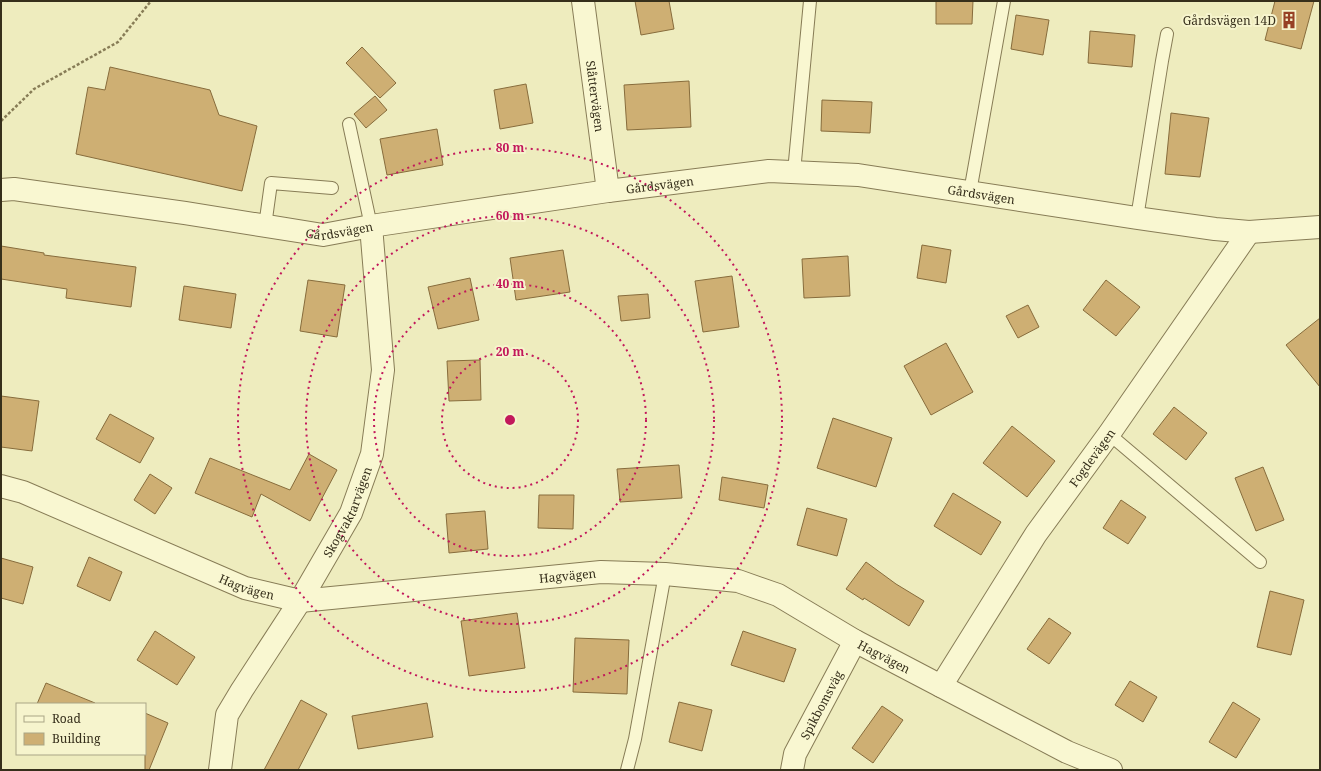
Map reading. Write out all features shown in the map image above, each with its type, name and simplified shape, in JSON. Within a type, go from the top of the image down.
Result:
[{"type":"street","name":"Slåttervägen","points":[[583,1],[608,191]]},
{"type":"street","name":"Gårdsvägen","points":[[1,190],[14,189],[186,213],[323,235],[371,226],[608,191],[769,171],[858,175],[1215,229],[1248,232],[1320,227]]},
{"type":"street","name":"Skogvaktarvägen","points":[[220,770],[227,715],[300,601],[351,512],[372,454],[382,370],[371,226]]},
{"type":"street","name":"Fogdevägen","points":[[941,686],[1036,534],[1109,434],[1248,232]]},
{"type":"street","name":"Hagvägen","points":[[1,486],[23,492],[245,588],[300,601],[601,572],[666,574],[738,581],[778,595],[856,641],[941,686],[1067,752],[1111,770]]},
{"type":"street","name":"Spikbomsväg","points":[[792,770],[795,754],[856,641]]},
{"type":"lane","points":[[794,172],[810,1]]},
{"type":"lane","points":[[970,192],[1004,1]]},
{"type":"lane","points":[[1137,218],[1167,34]]},
{"type":"lane","points":[[349,124],[371,226]]},
{"type":"lane","points":[[265,226],[271,183],[332,188]]},
{"type":"lane","points":[[1109,434],[1260,562]]},
{"type":"lane","points":[[627,770],[635,739],[666,574]]},
{"type":"path","points":[[1,121],[34,89],[118,42],[151,1]]},
{"type":"building","points":[[635,1],[669,1],[674,29],[641,35]]},
{"type":"building","points":[[936,1],[973,1],[972,24],[936,24]]},
{"type":"building","name":"Gårdsvägen 14D","points":[[1275,1],[1314,1],[1301,49],[1265,40]]},
{"type":"building","points":[[1016,15],[1049,20],[1043,55],[1011,49]]},
{"type":"building","points":[[1090,31],[1135,35],[1132,67],[1088,63]]},
{"type":"building","points":[[362,47],[396,83],[380,98],[346,63]]},
{"type":"building","points":[[110,67],[210,90],[219,115],[257,126],[242,191],[76,154],[88,87],[105,90]]},
{"type":"building","points":[[689,81],[691,127],[627,130],[624,85]]},
{"type":"building","points":[[526,84],[533,123],[500,129],[494,90]]},
{"type":"building","points":[[375,96],[387,110],[366,128],[354,114]]},
{"type":"building","points":[[822,100],[872,102],[870,133],[821,131]]},
{"type":"building","points":[[1171,113],[1209,118],[1200,177],[1165,174]]},
{"type":"building","points":[[437,129],[443,165],[387,175],[380,139]]},
{"type":"building","points":[[922,245],[951,250],[946,283],[917,278]]},
{"type":"building","points":[[1,246],[44,253],[44,255],[136,267],[131,307],[66,298],[67,289],[1,279]]},
{"type":"building","points":[[563,250],[570,292],[516,300],[510,258]]},
{"type":"building","points":[[848,256],[850,296],[804,298],[802,259]]},
{"type":"building","points":[[732,276],[739,327],[703,332],[695,281]]},
{"type":"building","points":[[470,278],[479,320],[438,329],[428,287]]},
{"type":"building","points":[[308,280],[345,285],[337,337],[300,331]]},
{"type":"building","points":[[1106,280],[1140,307],[1116,336],[1083,310]]},
{"type":"building","points":[[184,286],[236,294],[231,328],[179,320]]},
{"type":"building","points":[[648,294],[650,318],[621,321],[618,296]]},
{"type":"building","points":[[1028,305],[1039,327],[1018,338],[1006,316]]},
{"type":"building","points":[[1320,318],[1320,387],[1286,345]]},
{"type":"building","points":[[946,343],[973,392],[931,415],[904,366]]},
{"type":"building","points":[[480,360],[481,400],[449,401],[447,361]]},
{"type":"building","points":[[1,396],[39,401],[32,451],[1,447]]},
{"type":"building","points":[[1174,407],[1207,433],[1186,460],[1153,434]]},
{"type":"building","points":[[110,414],[154,438],[140,463],[96,439]]},
{"type":"building","points":[[833,418],[892,438],[876,487],[817,468]]},
{"type":"building","points":[[1012,426],[1055,461],[1027,497],[983,463]]},
{"type":"building","points":[[309,454],[337,470],[310,521],[261,494],[252,517],[195,493],[210,458],[290,490]]},
{"type":"building","points":[[679,465],[682,498],[620,502],[617,469]]},
{"type":"building","points":[[1263,467],[1284,520],[1256,531],[1235,478]]},
{"type":"building","points":[[150,474],[172,488],[155,514],[134,500]]},
{"type":"building","points":[[722,477],[768,485],[764,508],[719,500]]},
{"type":"building","points":[[953,493],[1001,522],[981,555],[934,526]]},
{"type":"building","points":[[539,495],[574,495],[573,529],[538,528]]},
{"type":"building","points":[[1121,500],[1146,517],[1128,544],[1103,528]]},
{"type":"building","points":[[807,508],[847,519],[837,556],[797,545]]},
{"type":"building","points":[[485,511],[488,549],[449,553],[446,514]]},
{"type":"building","points":[[89,557],[122,572],[110,601],[77,586]]},
{"type":"building","points":[[1,558],[33,567],[23,604],[1,598]]},
{"type":"building","points":[[866,562],[896,584],[924,601],[909,626],[864,598],[863,600],[846,589]]},
{"type":"building","points":[[1270,591],[1304,600],[1291,655],[1257,647]]},
{"type":"building","points":[[517,613],[525,668],[469,676],[461,621]]},
{"type":"building","points":[[1049,618],[1071,633],[1049,664],[1027,649]]},
{"type":"building","points":[[155,631],[195,657],[177,685],[137,660]]},
{"type":"building","points":[[743,631],[796,649],[784,682],[731,665]]},
{"type":"building","points":[[575,638],[629,640],[627,694],[573,692]]},
{"type":"building","points":[[1130,681],[1157,697],[1143,722],[1115,705]]},
{"type":"building","points":[[46,683],[95,703],[37,703]]},
{"type":"building","points":[[301,700],[327,714],[298,770],[264,770]]},
{"type":"building","points":[[679,702],[712,710],[702,751],[669,742]]},
{"type":"building","points":[[1233,702],[1260,719],[1236,758],[1209,742]]},
{"type":"building","points":[[427,703],[433,737],[358,749],[352,716]]},
{"type":"building","points":[[882,706],[903,720],[873,763],[852,748]]},
{"type":"building","points":[[146,713],[168,723],[149,770],[145,770]]},
{"type":"place","name":"Gårdsvägen 14D","points":[[1289,20]]}]
